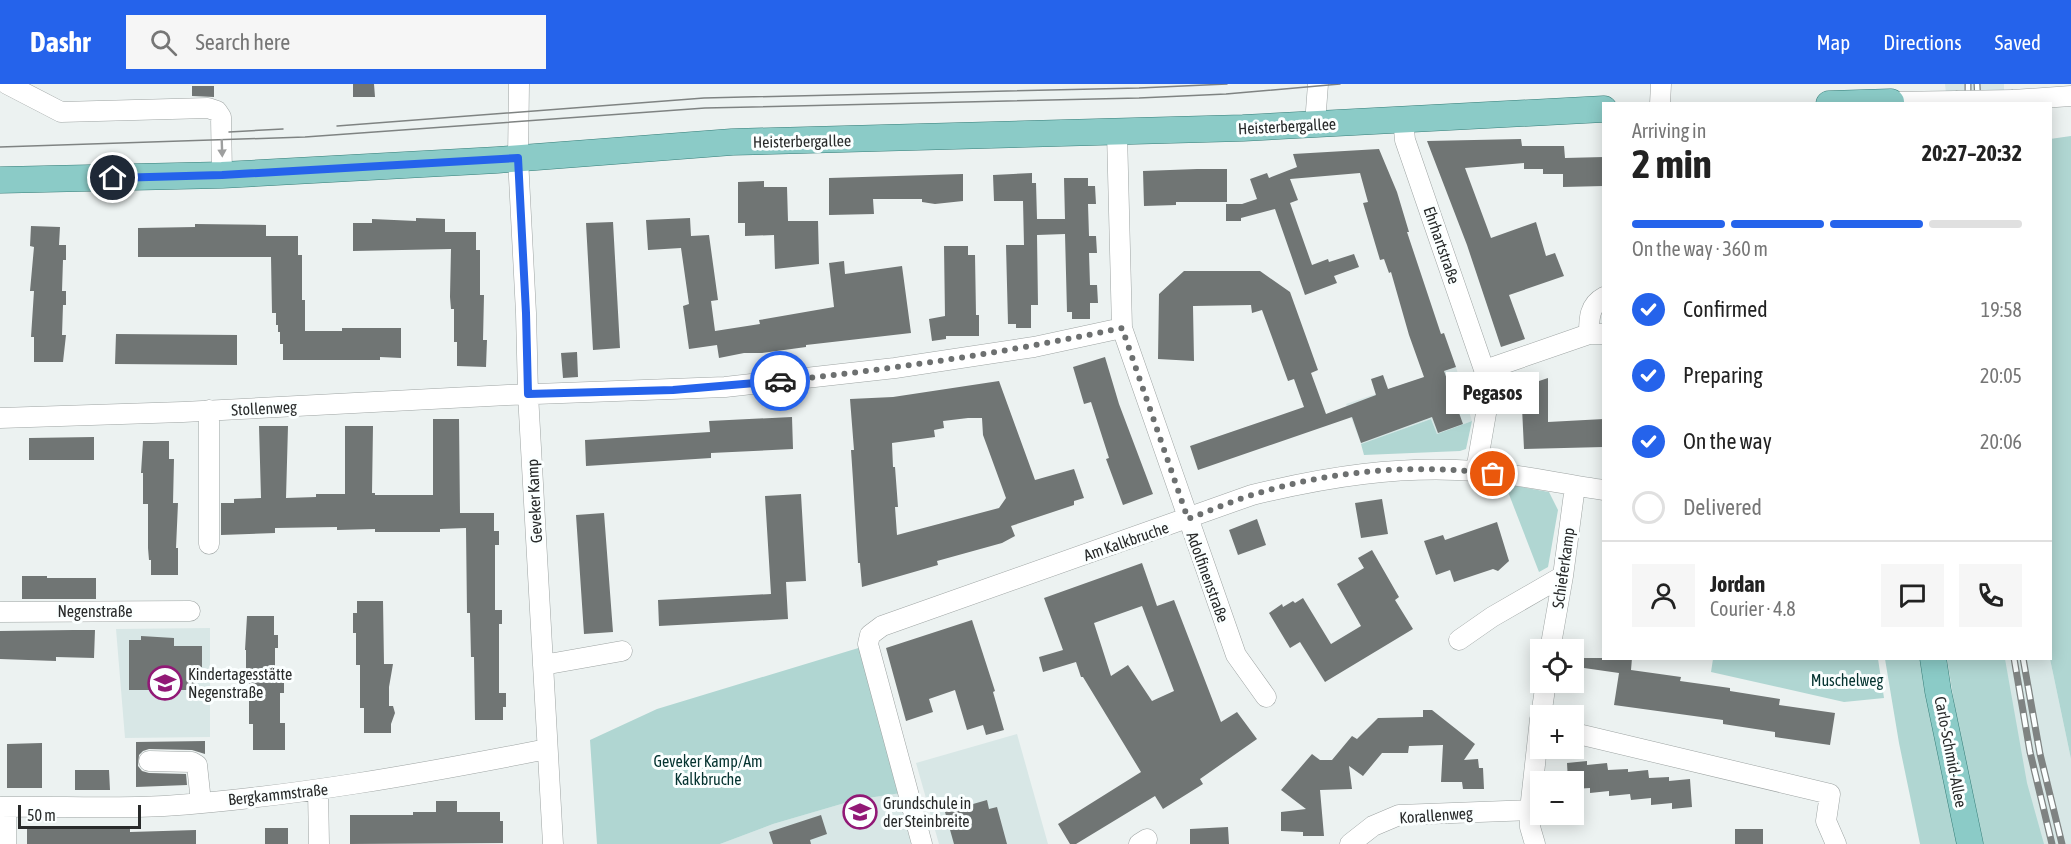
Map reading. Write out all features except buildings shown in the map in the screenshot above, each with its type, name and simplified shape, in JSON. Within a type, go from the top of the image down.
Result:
[{"type":"main road","points":[[1862,84],[1862,102]]},
{"type":"main road","points":[[1867,102],[1891,97]]},
{"type":"main road","name":"Heisterbergallee","points":[[0,180],[222,175],[518,158],[732,142],[1117,133],[1602,109]]},
{"type":"main road","name":"Carlo-Schmid-Allee","points":[[1934,660],[1943,714],[1971,844]]},
{"type":"street","points":[[7,84],[61,112],[208,108],[217,111],[221,122],[222,175]]},
{"type":"street","name":"Geveker Kamp","points":[[519,84],[518,158],[528,394],[553,844]]},
{"type":"street","points":[[1315,124],[1318,84]]},
{"type":"street","points":[[1660,102],[1661,84]]},
{"type":"street","points":[[1891,97],[1956,102],[2071,96]]},
{"type":"street","name":"Ehrhartstraße","points":[[1403,119],[1405,140],[1489,384],[1476,471]]},
{"type":"street","name":"Adolfinenstraße","points":[[1117,133],[1122,328],[1236,656],[1266,697]]},
{"type":"street","points":[[1485,370],[1596,334],[1589,315],[1597,301],[1602,298]]},
{"type":"street","name":"Stollenweg","points":[[0,418],[725,387],[822,377],[1034,347],[1122,328]]},
{"type":"street","points":[[209,410],[209,544]]},
{"type":"street","name":"Am Kalkbruche","points":[[922,844],[868,644],[870,635],[882,626],[1252,495],[1303,482],[1408,469],[1476,471],[1602,490]]},
{"type":"street","name":"Schieferkamp","points":[[1552,639],[1575,486]]},
{"type":"street","points":[[1459,640],[1492,617],[1563,576]]},
{"type":"street","name":"Negenstraße","points":[[0,612],[190,610]]},
{"type":"street","points":[[543,665],[622,651]]},
{"type":"street","points":[[1584,735],[1830,794],[1826,821],[1836,844]]},
{"type":"street","name":"Bergkammstraße","points":[[6,844],[3,807],[162,806],[318,790],[474,764],[547,749]]},
{"type":"street","points":[[149,761],[192,762],[197,765],[201,802]]},
{"type":"street","points":[[318,790],[319,844]]},
{"type":"street","name":"Korallenweg","points":[[1350,844],[1373,826],[1399,815],[1530,810]]},
{"type":"street","points":[[1530,825],[1535,844]]},
{"type":"shaded area","points":[[1945,84],[2004,84],[2004,102],[1947,102]]},
{"type":"shaded area","points":[[1456,367],[1472,421],[1437,434],[1431,419],[1361,444],[1346,404]]},
{"type":"shaded area","name":"Kindertagesstätte Negenstraße","points":[[210,628],[210,737],[125,738],[116,629]]},
{"type":"shaded area","points":[[1997,660],[2050,660],[2071,759],[2071,844],[2031,844]]},
{"type":"shaded area","points":[[1017,734],[1048,844],[939,844],[916,763]]},
{"type":"shaded area","name":"Grundschule in der Steinbreite","points":[[901,793],[913,844],[720,844],[773,824],[855,800]]},
{"type":"green space","points":[[2071,136],[2071,759],[2050,660],[2052,139]]},
{"type":"green space","points":[[1431,419],[1437,434],[1472,421],[1466,449],[1364,455],[1361,444]]},
{"type":"green space","points":[[1505,484],[1549,492],[1558,510],[1548,567],[1539,572]]},
{"type":"green space","name":"Geveker Kamp/Am Kalkbruche","points":[[865,646],[901,793],[855,800],[773,824],[720,844],[597,844],[590,740],[657,709]]},
{"type":"green space","name":"Muschelweg","points":[[1713,660],[1878,660],[1884,698],[1844,702],[1711,672]]},
{"type":"green space","points":[[1885,660],[1926,660],[1963,844],[1920,844],[1899,743]]},
{"type":"green space","points":[[1947,660],[2005,660],[2027,783],[2044,844],[1982,844],[1969,795]]},
{"type":"tram line","points":[[337,126],[704,98],[1227,84]]},
{"type":"tram line","points":[[0,147],[305,137],[705,108],[1139,98],[1226,94],[1340,84]]},
{"type":"tram line","points":[[229,132],[283,129]]},
{"type":"railway","points":[[1968,84],[1968,102]]},
{"type":"railway","points":[[1977,84],[1978,102]]},
{"type":"railway","points":[[2014,660],[2030,752],[2052,844]]},
{"type":"railway","points":[[2023,660],[2040,754],[2062,844]]},
{"type":"way so far","points":[[780,381],[895,368],[1034,347],[1122,328],[1188,519],[1252,495],[1303,482],[1356,474],[1408,469],[1476,471],[1493,474]]},
{"type":"place","name":"Pegasos","points":[[1493,474]]},
{"type":"place","name":"Kindertagesstätte Negenstraße","points":[[165,683]]},
{"type":"place","name":"Grundschule in der Steinbreite","points":[[860,812]]},
{"type":"route","points":[[113,178],[222,175],[518,158],[528,394],[673,390],[780,381]]}]
